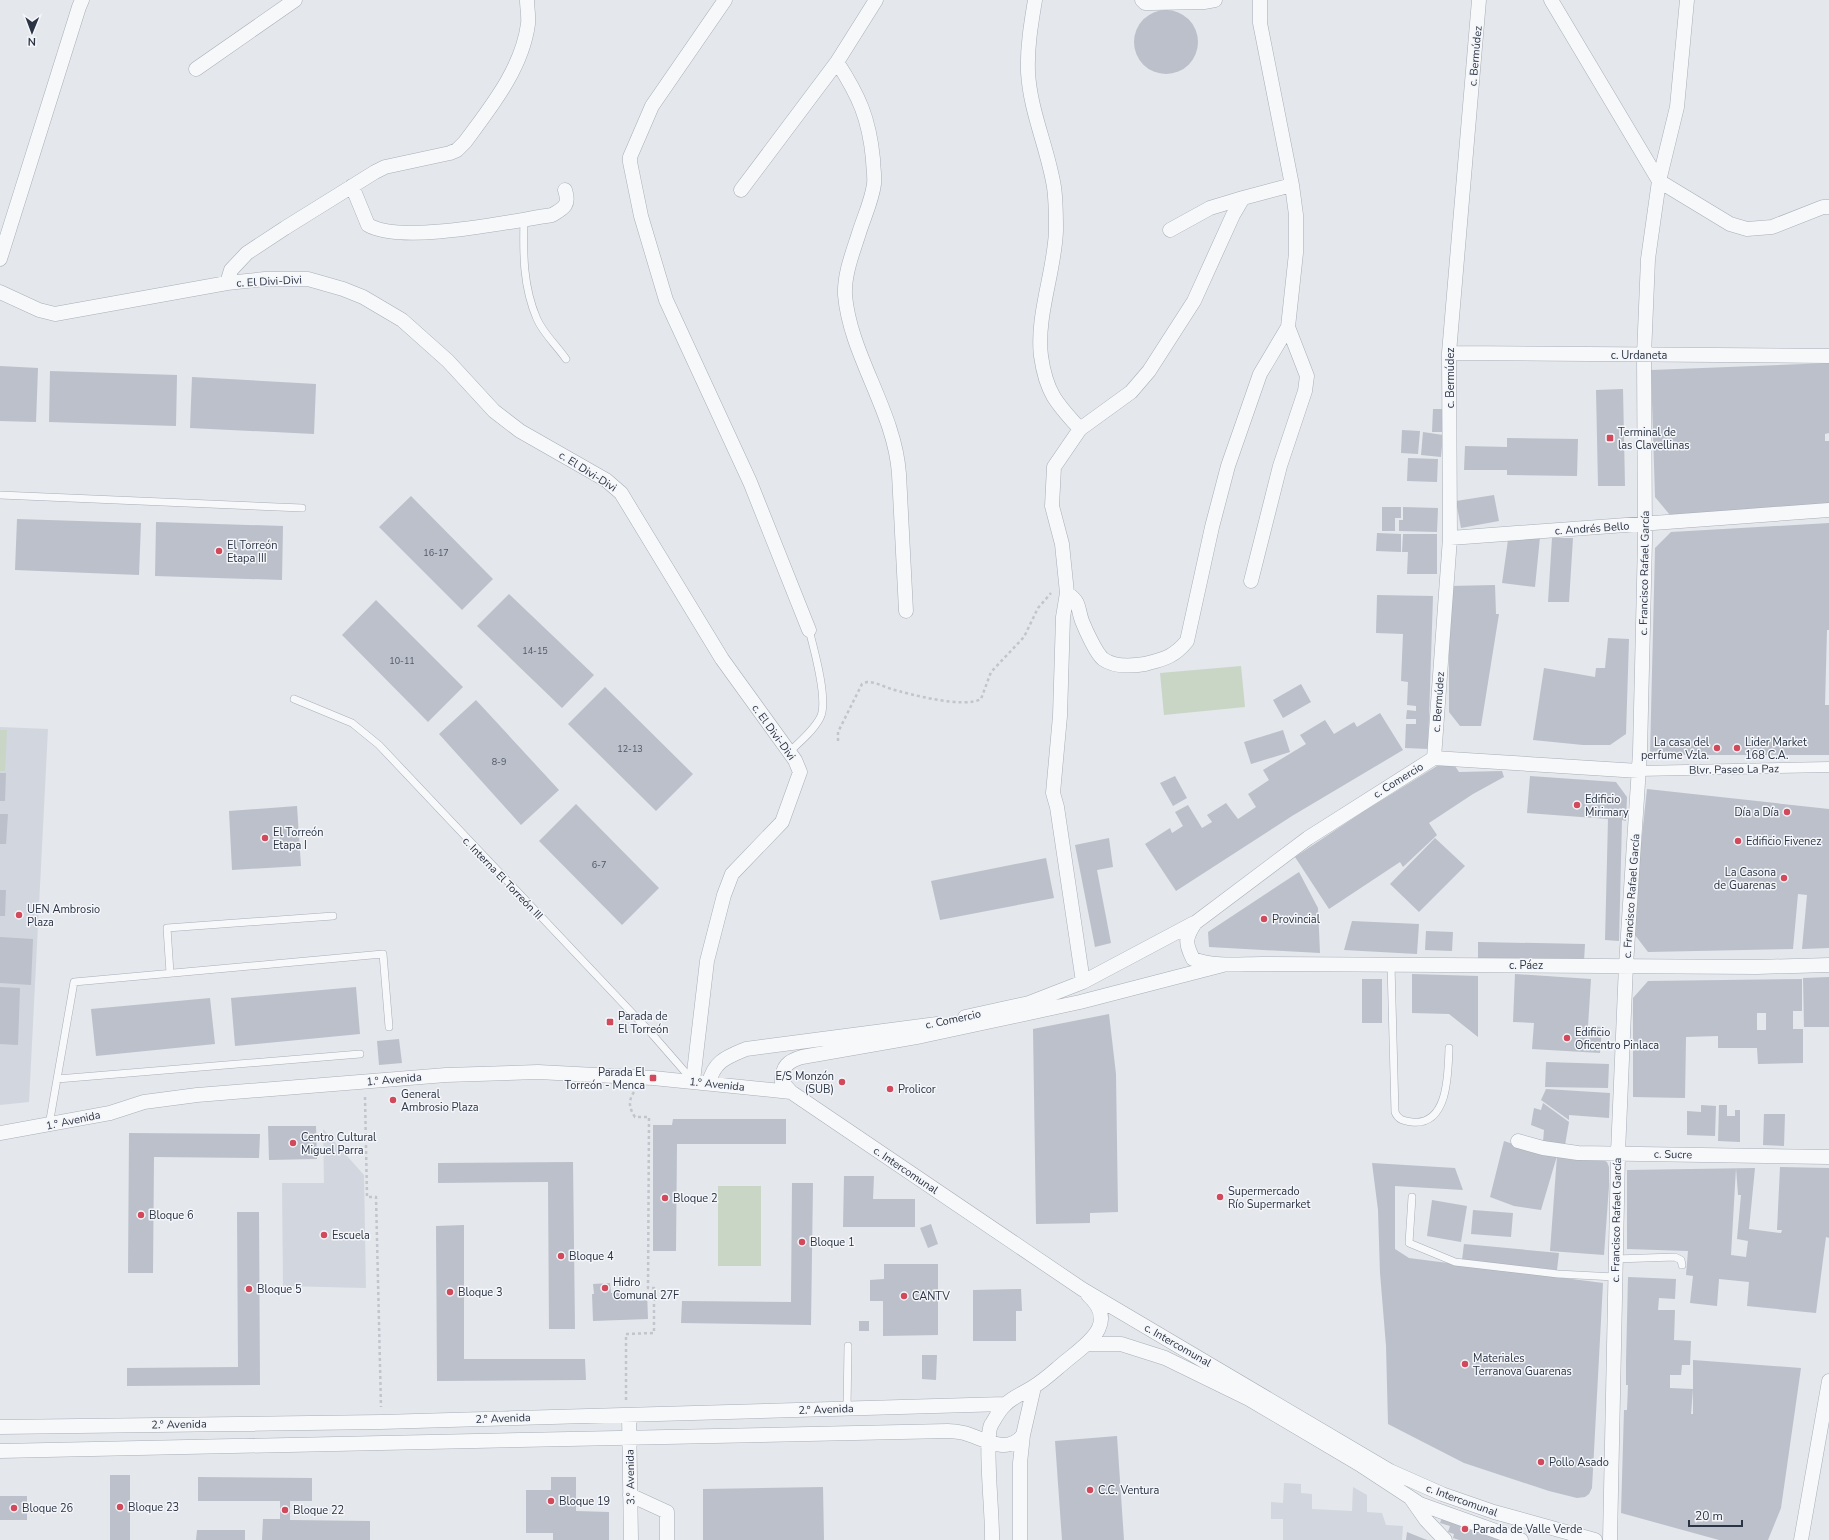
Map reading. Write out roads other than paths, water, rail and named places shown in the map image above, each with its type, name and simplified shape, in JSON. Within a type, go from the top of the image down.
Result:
[{"type":"street","points":[[0,258],[82,0]]},
{"type":"street","points":[[196,69],[295,0]]},
{"type":"street","points":[[227,284],[231,270],[247,253],[352,186],[384,167],[450,153],[465,142],[503,89],[518,60],[528,24],[526,0]]},
{"type":"street","points":[[725,0],[652,106],[630,157],[630,162],[641,216],[666,300],[750,482],[809,630]]},
{"type":"street","points":[[741,190],[836,62],[876,0]]},
{"type":"street","points":[[1035,0],[1028,45],[1028,73],[1036,114],[1054,188],[1056,231],[1042,322],[1041,355],[1047,384],[1057,404],[1080,429]]},
{"type":"street","points":[[1142,0],[1145,3],[1152,3],[1204,2],[1214,0]]},
{"type":"street","points":[[1067,590],[1076,599],[1079,605],[1082,620],[1095,647],[1103,658],[1117,664],[1136,666],[1163,660],[1178,652],[1187,641],[1212,527],[1228,466],[1260,374],[1288,327],[1296,252],[1296,215],[1292,185],[1260,23],[1260,0]]},
{"type":"street","name":"c. Bermúdez","points":[[1434,758],[1450,538],[1449,353],[1479,0]]},
{"type":"street","points":[[1551,0],[1659,181],[1730,224],[1747,229],[1772,227],[1823,207],[1829,207]]},
{"type":"street","name":"c. Francisco Rafael García","points":[[1610,1540],[1614,1277],[1618,1153],[1626,965],[1639,771],[1645,524],[1644,355],[1648,259],[1659,181],[1677,107],[1687,0]]},
{"type":"street","points":[[836,62],[852,86],[866,116],[870,134],[874,184],[851,259],[846,281],[845,295],[854,335],[883,409],[896,451],[899,469],[906,610]]},
{"type":"street","points":[[1170,230],[1210,208],[1292,185]]},
{"type":"street","points":[[352,186],[368,225],[381,231],[439,233],[552,215],[561,210],[566,204],[568,197],[565,190]]},
{"type":"street","points":[[1083,982],[1057,807],[1053,793],[1060,716],[1063,612],[1067,590],[1062,544],[1052,506],[1054,467],[1080,429],[1131,392],[1149,371],[1194,301],[1233,215],[1243,198]]},
{"type":"street","name":"c. El Divi-Divi","points":[[0,292],[38,310],[55,314],[227,284],[265,279],[308,279],[343,289],[363,297],[402,320],[448,361],[494,412],[520,431],[606,480],[621,492],[722,659],[789,752],[800,772],[786,815],[782,822],[732,874],[724,895],[707,961],[693,1081]]},
{"type":"street","points":[[1251,581],[1280,466],[1305,391],[1307,376],[1288,327]]},
{"type":"street","name":"c. Urdaneta","points":[[1449,353],[1829,356]]},
{"type":"street","name":"c. Andrés Bello","points":[[1450,538],[1829,510]]},
{"type":"street","name":"c. Comercio","points":[[709,1083],[711,1072],[723,1059],[746,1049],[929,1025],[1029,1002],[1083,982],[1194,923],[1308,838],[1434,758],[1639,771]]},
{"type":"street","name":"Blvr. Paseo La Paz","points":[[1639,771],[1829,768]]},
{"type":"street","points":[[1194,923],[1188,933],[1187,943],[1193,959],[1207,964],[1223,965]]},
{"type":"street","points":[[788,1062],[802,1057],[922,1036],[1080,1002],[1223,965]]},
{"type":"street","name":"c. Páez","points":[[1223,965],[1829,965]]},
{"type":"street","points":[[791,1092],[782,1082],[783,1068],[803,1042]]},
{"type":"street","name":"1.° Avenida","points":[[0,1133],[49,1125],[110,1112],[151,1101],[197,1094],[446,1075],[538,1072],[693,1081],[791,1092]]},
{"type":"street","name":"c. Intercomunal","points":[[791,1092],[1082,1289],[1390,1471],[1442,1494],[1494,1512],[1595,1540]]},
{"type":"street","name":"c. Sucre","points":[[1518,1141],[1560,1151],[1829,1157]]},
{"type":"street","name":"2.° Avenida","points":[[992,1540],[989,1443],[990,1427],[1005,1404],[1034,1387],[1087,1344],[1097,1334],[1101,1325],[1100,1314],[1096,1302],[1082,1289]]},
{"type":"street","name":"c. Intercomunal","points":[[1087,1344],[1121,1344],[1165,1358],[1249,1400],[1359,1464],[1420,1504],[1521,1540]]},
{"type":"street","points":[[1801,1540],[1829,1381]]},
{"type":"street","points":[[1020,1540],[1020,1463],[1023,1434],[1034,1387]]},
{"type":"street","name":"2.° Avenida","points":[[0,1427],[381,1422],[1005,1404]]},
{"type":"street","name":"3.° Avenida","points":[[628,1415],[631,1540]]},
{"type":"street","points":[[0,1451],[948,1430],[964,1433],[989,1443],[1012,1444],[1018,1441],[1023,1434]]},
{"type":"street","points":[[1390,1471],[1403,1485],[1426,1520],[1445,1540]]},
{"type":"street","points":[[630,1495],[667,1512],[667,1540]]},
{"type":"lane","points":[[524,219],[523,258],[527,290],[537,320],[566,359]]},
{"type":"lane","points":[[0,495],[302,508]]},
{"type":"lane","points":[[789,752],[803,739],[820,718],[823,710],[823,694],[809,630]]},
{"type":"lane","name":"c. Interna El Torreón III","points":[[294,699],[352,723],[379,745],[652,1034],[693,1081]]},
{"type":"lane","points":[[170,973],[167,928],[333,916]]},
{"type":"lane","points":[[49,1125],[74,982],[383,954],[389,1027]]},
{"type":"lane","points":[[1391,966],[1394,1112],[1397,1117],[1403,1121],[1423,1121],[1430,1117],[1441,1104],[1447,1087],[1449,1048]]},
{"type":"lane","points":[[57,1078],[360,1054]]},
{"type":"lane","points":[[1412,1197],[1409,1243],[1427,1252],[1455,1262],[1558,1274],[1614,1277]]},
{"type":"lane","points":[[1615,1259],[1675,1257],[1681,1260],[1682,1265]]},
{"type":"lane","points":[[848,1346],[848,1409]]},
{"type":"place","name":"Terminal de las Clavellinas","points":[[1610,438]]},
{"type":"place","name":"El Torreón Etapa III","points":[[219,551]]},
{"type":"place","name":"La casa del perfume Vzla.","points":[[1717,748]]},
{"type":"place","name":"Lider Market 168 C.A.","points":[[1737,748]]},
{"type":"place","name":"Edificio Mirimary","points":[[1577,805]]},
{"type":"place","name":"Día a Día","points":[[1787,812]]},
{"type":"place","name":"El Torreón Etapa I","points":[[265,838]]},
{"type":"place","name":"Edificio Fivenez","points":[[1738,841]]},
{"type":"place","name":"La Casona de Guarenas","points":[[1784,878]]},
{"type":"place","name":"UEN Ambrosio Plaza","points":[[19,915]]},
{"type":"place","name":"Provincial","points":[[1264,919]]},
{"type":"place","name":"Parada de El Torreón","points":[[610,1022]]},
{"type":"place","name":"Edificio Oficentro Pinlaca","points":[[1567,1038]]},
{"type":"place","name":"Parada El Torreón - Menca","points":[[653,1078]]},
{"type":"place","name":"E/S Monzón (SUB)","points":[[842,1082]]},
{"type":"place","name":"Prolicor","points":[[890,1089]]},
{"type":"place","name":"General Ambrosio Plaza","points":[[393,1100]]},
{"type":"place","name":"Centro Cultural Miguel Parra","points":[[293,1143]]},
{"type":"place","name":"Supermercado Río Supermarket","points":[[1220,1197]]},
{"type":"place","name":"Bloque 2","points":[[665,1198]]},
{"type":"place","name":"Bloque 6","points":[[141,1215]]},
{"type":"place","name":"Escuela","points":[[324,1235]]},
{"type":"place","name":"Bloque 1","points":[[802,1242]]},
{"type":"place","name":"Bloque 4","points":[[561,1256]]},
{"type":"place","name":"Hidro Comunal 27F","points":[[605,1288]]},
{"type":"place","name":"Bloque 5","points":[[249,1289]]},
{"type":"place","name":"Bloque 3","points":[[450,1292]]},
{"type":"place","name":"CANTV","points":[[904,1296]]},
{"type":"place","name":"Materiales Terranova Guarenas","points":[[1465,1364]]},
{"type":"place","name":"Pollo Asado","points":[[1541,1462]]},
{"type":"place","name":"C.C. Ventura","points":[[1090,1490]]},
{"type":"place","name":"Bloque 19","points":[[551,1501]]},
{"type":"place","name":"Bloque 23","points":[[120,1507]]},
{"type":"place","name":"Bloque 26","points":[[14,1508]]},
{"type":"place","name":"Bloque 22","points":[[285,1510]]},
{"type":"place","name":"Parada de Valle Verde","points":[[1465,1529]]}]
